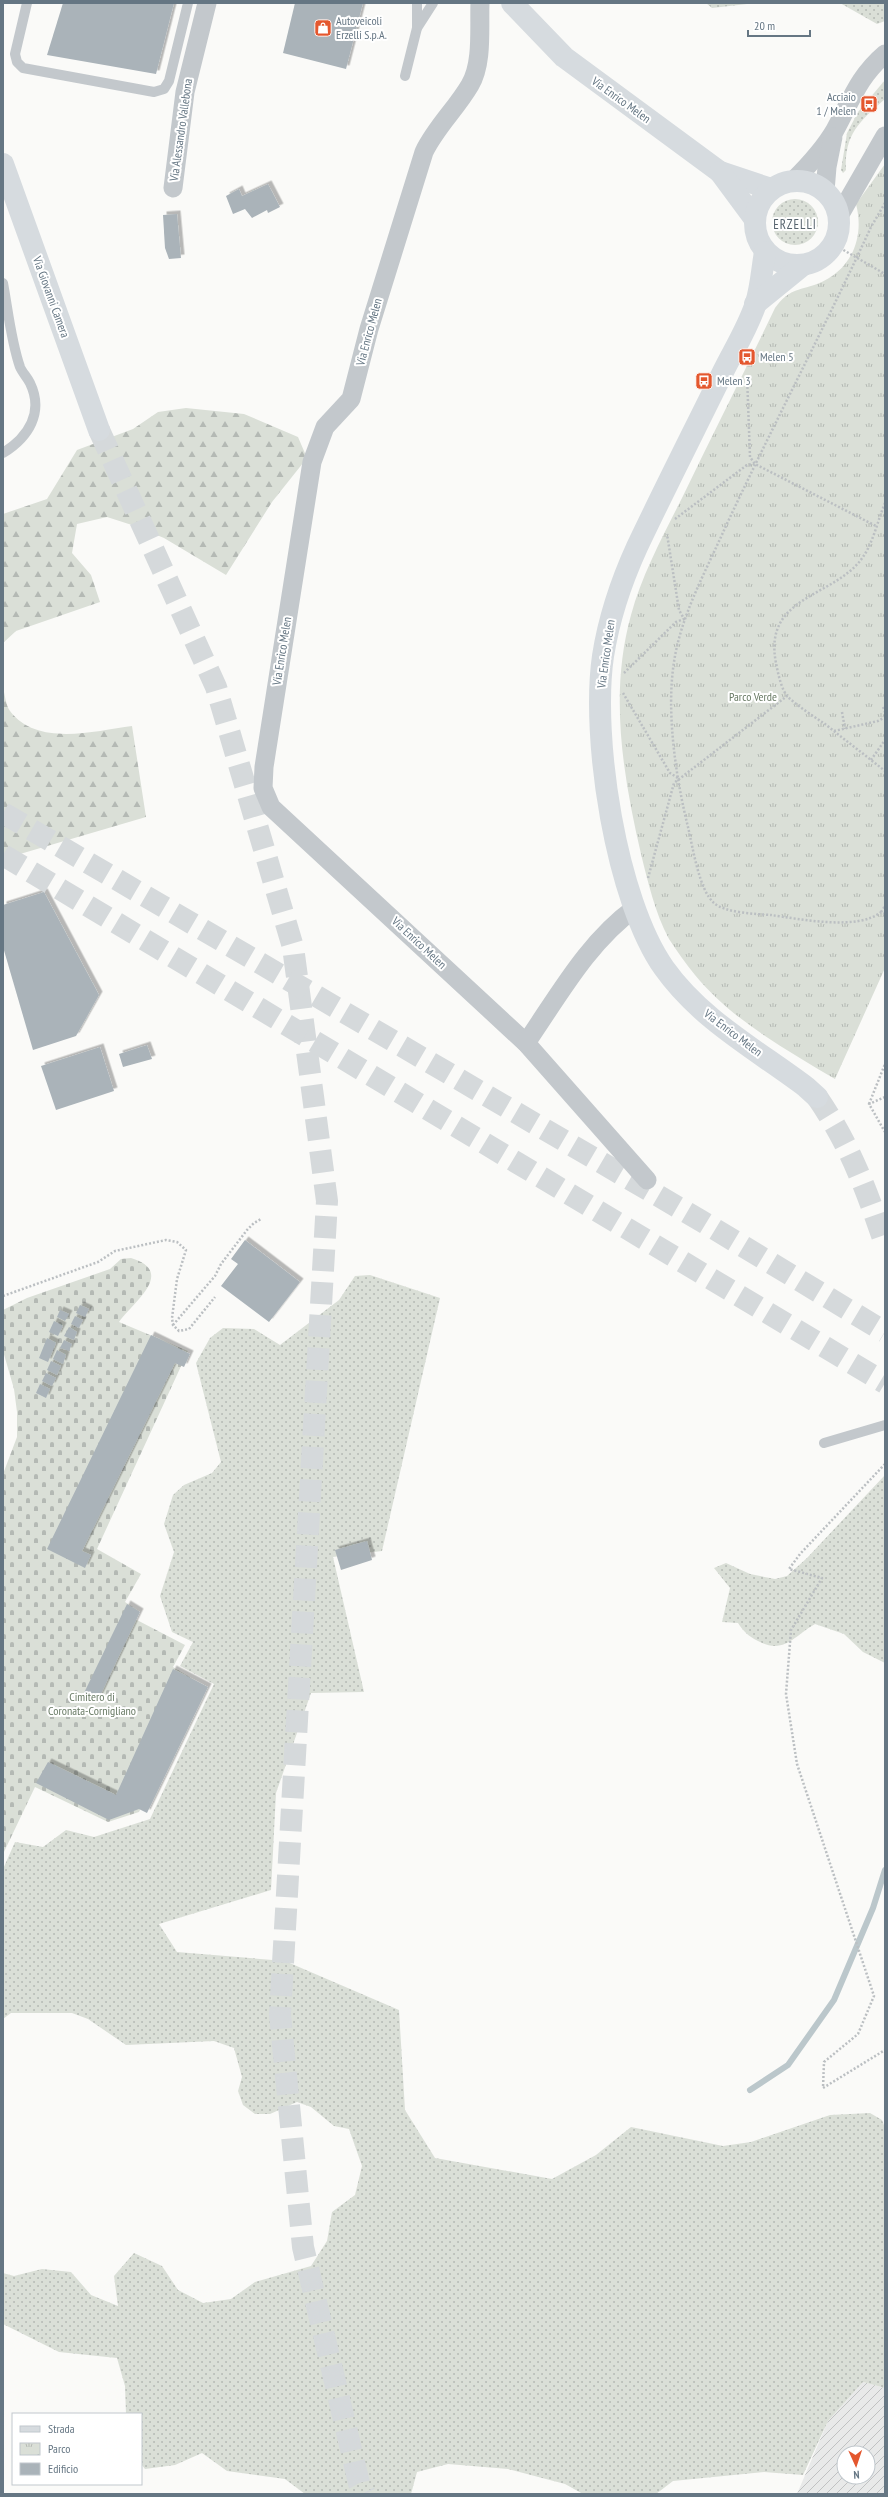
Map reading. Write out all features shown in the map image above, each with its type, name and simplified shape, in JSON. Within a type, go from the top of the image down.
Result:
[{"type":"street","name":"Via Alessandro Vallebona","points":[[173,188],[193,23],[207,3]]},
{"type":"street","name":"Via Enrico Melen","points":[[480,3],[477,63],[471,84],[433,135],[424,152],[369,329],[351,399],[325,427],[312,462],[264,767],[263,788],[271,807],[526,1043],[647,1180]]},
{"type":"street","name":"Via Enrico Melen","points":[[512,3],[525,11],[564,57],[720,172],[754,218]]},
{"type":"street","points":[[794,180],[814,183],[825,191],[834,200],[839,216],[838,233],[833,244],[819,260],[803,265],[782,263],[764,252],[755,236],[754,218],[759,202],[770,189],[794,180],[814,159],[835,130],[857,85],[874,64],[885,54]]},
{"type":"street","points":[[825,191],[827,167],[835,130]]},
{"type":"street","points":[[839,216],[885,136]]},
{"type":"street","name":"Via Giovanni Camera","points":[[3,164],[99,430]]},
{"type":"street","name":"Via Enrico Melen","points":[[720,172],[770,189]]},
{"type":"street","name":"Via Enrico Melen","points":[[764,252],[756,304],[619,589],[608,630],[601,674],[601,732],[609,800],[618,845],[635,908],[648,941],[664,968],[686,994],[717,1023],[794,1077],[817,1097]]},
{"type":"street","name":"Via Enrico Melen","points":[[756,304],[803,265]]},
{"type":"street","points":[[526,1043],[585,957],[608,930],[635,908]]},
{"type":"lane","points":[[27,3],[15,54],[17,62],[23,68],[154,92],[164,89],[169,81],[193,23],[188,3]]},
{"type":"lane","points":[[405,76],[417,28],[416,3]]},
{"type":"lane","points":[[417,28],[433,3]]},
{"type":"lane","points":[[3,283],[21,368],[30,383],[37,403],[34,420],[28,432],[15,446],[3,454]]},
{"type":"lane","points":[[824,1443],[885,1425]]},
{"type":"path","points":[[885,203],[754,464],[684,619],[674,660],[671,693],[679,779],[702,882],[706,893],[715,904],[741,912],[802,919],[853,922],[865,921],[881,912],[885,906]]},
{"type":"path","points":[[833,244],[885,274]]},
{"type":"path","points":[[727,364],[746,373],[750,457],[754,464],[876,526]]},
{"type":"path","points":[[672,522],[747,465],[754,464]]},
{"type":"path","points":[[885,503],[870,544],[860,561],[844,576],[791,608],[783,619],[777,632],[775,657],[779,675],[787,696],[885,771]]},
{"type":"path","points":[[668,528],[679,610],[684,619]]},
{"type":"path","points":[[601,674],[622,675],[676,622],[684,619]]},
{"type":"path","points":[[622,690],[670,773],[679,779]]},
{"type":"path","points":[[647,881],[674,783],[787,696]]},
{"type":"path","points":[[883,707],[885,712]]},
{"type":"path","points":[[842,712],[845,729]]},
{"type":"path","points":[[834,732],[878,721],[885,717]]},
{"type":"path","points":[[871,760],[885,740]]},
{"type":"path","points":[[881,912],[885,914]]},
{"type":"path","points":[[869,1104],[885,1064]]},
{"type":"path","points":[[869,1104],[885,1097]]},
{"type":"path","points":[[869,1104],[885,1132]]},
{"type":"path","points":[[173,1325],[215,1276],[246,1230],[261,1219]]},
{"type":"path","points":[[3,1296],[98,1262],[115,1251],[154,1242],[177,1242],[186,1250],[186,1255],[177,1279],[172,1318],[173,1325],[179,1331],[189,1329],[215,1297]]},
{"type":"path","points":[[885,1464],[800,1554],[789,1569],[822,1578],[791,1630],[786,1694],[797,1764],[874,1996],[858,2034],[824,2062],[823,2088],[885,2050]]},
{"type":"shaded area","points":[[863,2382],[885,2388],[885,2494],[797,2494],[828,2421]]},
{"type":"green space","points":[[706,3],[756,3],[712,8]]},
{"type":"green space","points":[[840,3],[885,3],[885,21],[877,24]]},
{"type":"green space","points":[[885,80],[885,99],[868,114],[855,129],[848,147],[846,170],[843,173],[841,170],[847,133],[858,112]]},
{"type":"green space","name":"Parco Verde","points":[[885,164],[885,968],[835,1079],[778,1045],[742,1020],[725,1006],[695,975],[669,939],[660,919],[649,886],[634,825],[624,765],[621,735],[621,675],[624,645],[631,615],[647,569],[775,308],[789,294],[829,278],[839,271],[847,262],[857,241],[858,217],[856,204]]},
{"type":"green space","points":[[795,199],[808,203],[814,209],[818,222],[814,235],[808,241],[795,245],[782,241],[776,235],[772,222],[776,209],[782,203]]},
{"type":"green space","points":[[186,408],[244,414],[298,437],[307,458],[272,502],[226,575],[164,538],[135,526],[107,517],[77,524],[72,553],[91,575],[100,602],[16,631],[3,643],[3,514],[47,499],[77,450],[133,429],[158,412]]},
{"type":"green space","points":[[3,688],[10,711],[21,722],[35,729],[50,733],[67,734],[132,726],[146,817],[3,859]]},
{"type":"green space","name":"Cimitero di Coronata-Cornigliano","points":[[131,1258],[144,1264],[150,1271],[151,1279],[141,1297],[119,1322],[188,1351],[97,1549],[141,1574],[125,1602],[139,1611],[135,1619],[185,1645],[173,1667],[201,1684],[139,1812],[108,1822],[35,1787],[3,1854],[3,1474],[17,1437],[17,1412],[14,1389],[3,1351],[3,1310],[27,1298],[110,1269],[121,1259]]},
{"type":"green space","points":[[370,1275],[440,1298],[382,1551],[333,1557],[364,1692],[311,1693],[276,1793],[271,1890],[159,1924],[177,1952],[285,1961],[399,2010],[405,2110],[435,2158],[552,2179],[596,2155],[631,2127],[723,2146],[751,2142],[830,2115],[870,2113],[882,2120],[885,2128],[885,2388],[863,2382],[828,2421],[803,2475],[764,2472],[673,2481],[656,2494],[583,2494],[565,2484],[508,2469],[448,2464],[417,2472],[411,2494],[305,2494],[285,2479],[227,2471],[202,2453],[175,2465],[145,2469],[142,2465],[142,2413],[126,2413],[125,2386],[117,2358],[59,2352],[3,2324],[3,2273],[14,2276],[42,2269],[71,2272],[91,2295],[118,2306],[114,2276],[134,2253],[162,2266],[178,2290],[203,2303],[231,2299],[255,2282],[311,2266],[327,2241],[332,2212],[355,2195],[362,2166],[349,2129],[334,2126],[311,2107],[297,2102],[270,2114],[255,2114],[243,2105],[238,2091],[242,2077],[234,2048],[214,2041],[126,2045],[88,2019],[72,2013],[11,2013],[3,2019],[3,1869],[15,1842],[43,1847],[66,1830],[94,1837],[150,1819],[214,1684],[180,1666],[193,1642],[172,1632],[160,1596],[174,1552],[164,1524],[173,1495],[184,1485],[212,1473],[221,1462],[196,1363],[210,1338],[223,1328],[254,1329],[280,1345],[339,1300],[355,1276]]},
{"type":"green space","points":[[885,1475],[885,1663],[863,1652],[844,1634],[815,1624],[788,1642],[775,1646],[767,1645],[758,1641],[744,1631],[738,1623],[722,1622],[730,1588],[714,1568],[726,1563],[750,1574],[775,1579],[787,1576],[807,1558]]},
{"type":"building","points":[[63,3],[174,3],[156,74],[47,55]]},
{"type":"building","name":"Autoveicoli Erzelli S.p.A.","points":[[295,3],[363,3],[346,69],[283,53]]},
{"type":"building","points":[[268,184],[280,207],[268,213],[267,210],[252,218],[245,209],[233,214],[226,196],[239,189],[242,196]]},
{"type":"building","points":[[177,214],[181,258],[169,259],[165,248],[163,215]]},
{"type":"building","points":[[44,892],[99,995],[76,1036],[33,1050],[3,947],[3,905]]},
{"type":"building","points":[[147,1045],[152,1059],[123,1067],[119,1054]]},
{"type":"building","points":[[100,1047],[114,1091],[56,1110],[41,1066]]},
{"type":"building","points":[[245,1240],[300,1282],[269,1322],[221,1286],[238,1264],[231,1259]]},
{"type":"building","points":[[80,1305],[89,1309],[85,1317],[76,1313]]},
{"type":"building","points":[[60,1310],[69,1314],[65,1321],[57,1317]]},
{"type":"building","points":[[75,1316],[83,1320],[79,1328],[71,1324]]},
{"type":"building","points":[[54,1321],[63,1326],[58,1336],[49,1332]]},
{"type":"building","points":[[69,1327],[77,1332],[74,1340],[64,1336]]},
{"type":"building","points":[[151,1335],[190,1354],[184,1367],[175,1363],[82,1551],[91,1555],[85,1568],[47,1549]]},
{"type":"building","points":[[47,1338],[56,1343],[48,1362],[39,1358]]},
{"type":"building","points":[[64,1340],[72,1344],[69,1351],[60,1348]]},
{"type":"building","points":[[57,1350],[66,1355],[63,1364],[53,1359]]},
{"type":"building","points":[[51,1361],[61,1366],[57,1375],[47,1370]]},
{"type":"building","points":[[46,1373],[56,1378],[52,1386],[42,1381]]},
{"type":"building","points":[[40,1384],[50,1389],[46,1398],[36,1393]]},
{"type":"building","points":[[367,1541],[372,1560],[341,1570],[335,1550]]},
{"type":"building","points":[[127,1604],[140,1612],[98,1700],[84,1693]]},
{"type":"building","points":[[173,1669],[208,1687],[147,1813],[139,1809],[109,1820],[36,1783],[48,1762],[116,1795]]},
{"type":"waterway","points":[[750,2090],[788,2065],[834,2000],[873,1908],[885,1870]]},
{"type":"tunnel","points":[[99,430],[216,687],[293,947],[327,1201],[280,2015],[303,2247],[359,2483],[365,2494]]},
{"type":"tunnel","points":[[3,813],[698,1219],[885,1332]]},
{"type":"tunnel","points":[[3,855],[885,1383]]},
{"type":"tunnel","points":[[817,1097],[839,1132],[848,1150],[871,1205],[885,1244]]},
{"type":"place","name":"Autoveicoli Erzelli S.p.A.","points":[[323,28]]},
{"type":"place","name":"Acciaio 1 / Melen","points":[[869,104]]},
{"type":"place","name":"Melen 5","points":[[747,357]]},
{"type":"place","name":"Melen 3","points":[[704,381]]},
{"type":"district","name":"ERZELLI","points":[[795,224]]}]
